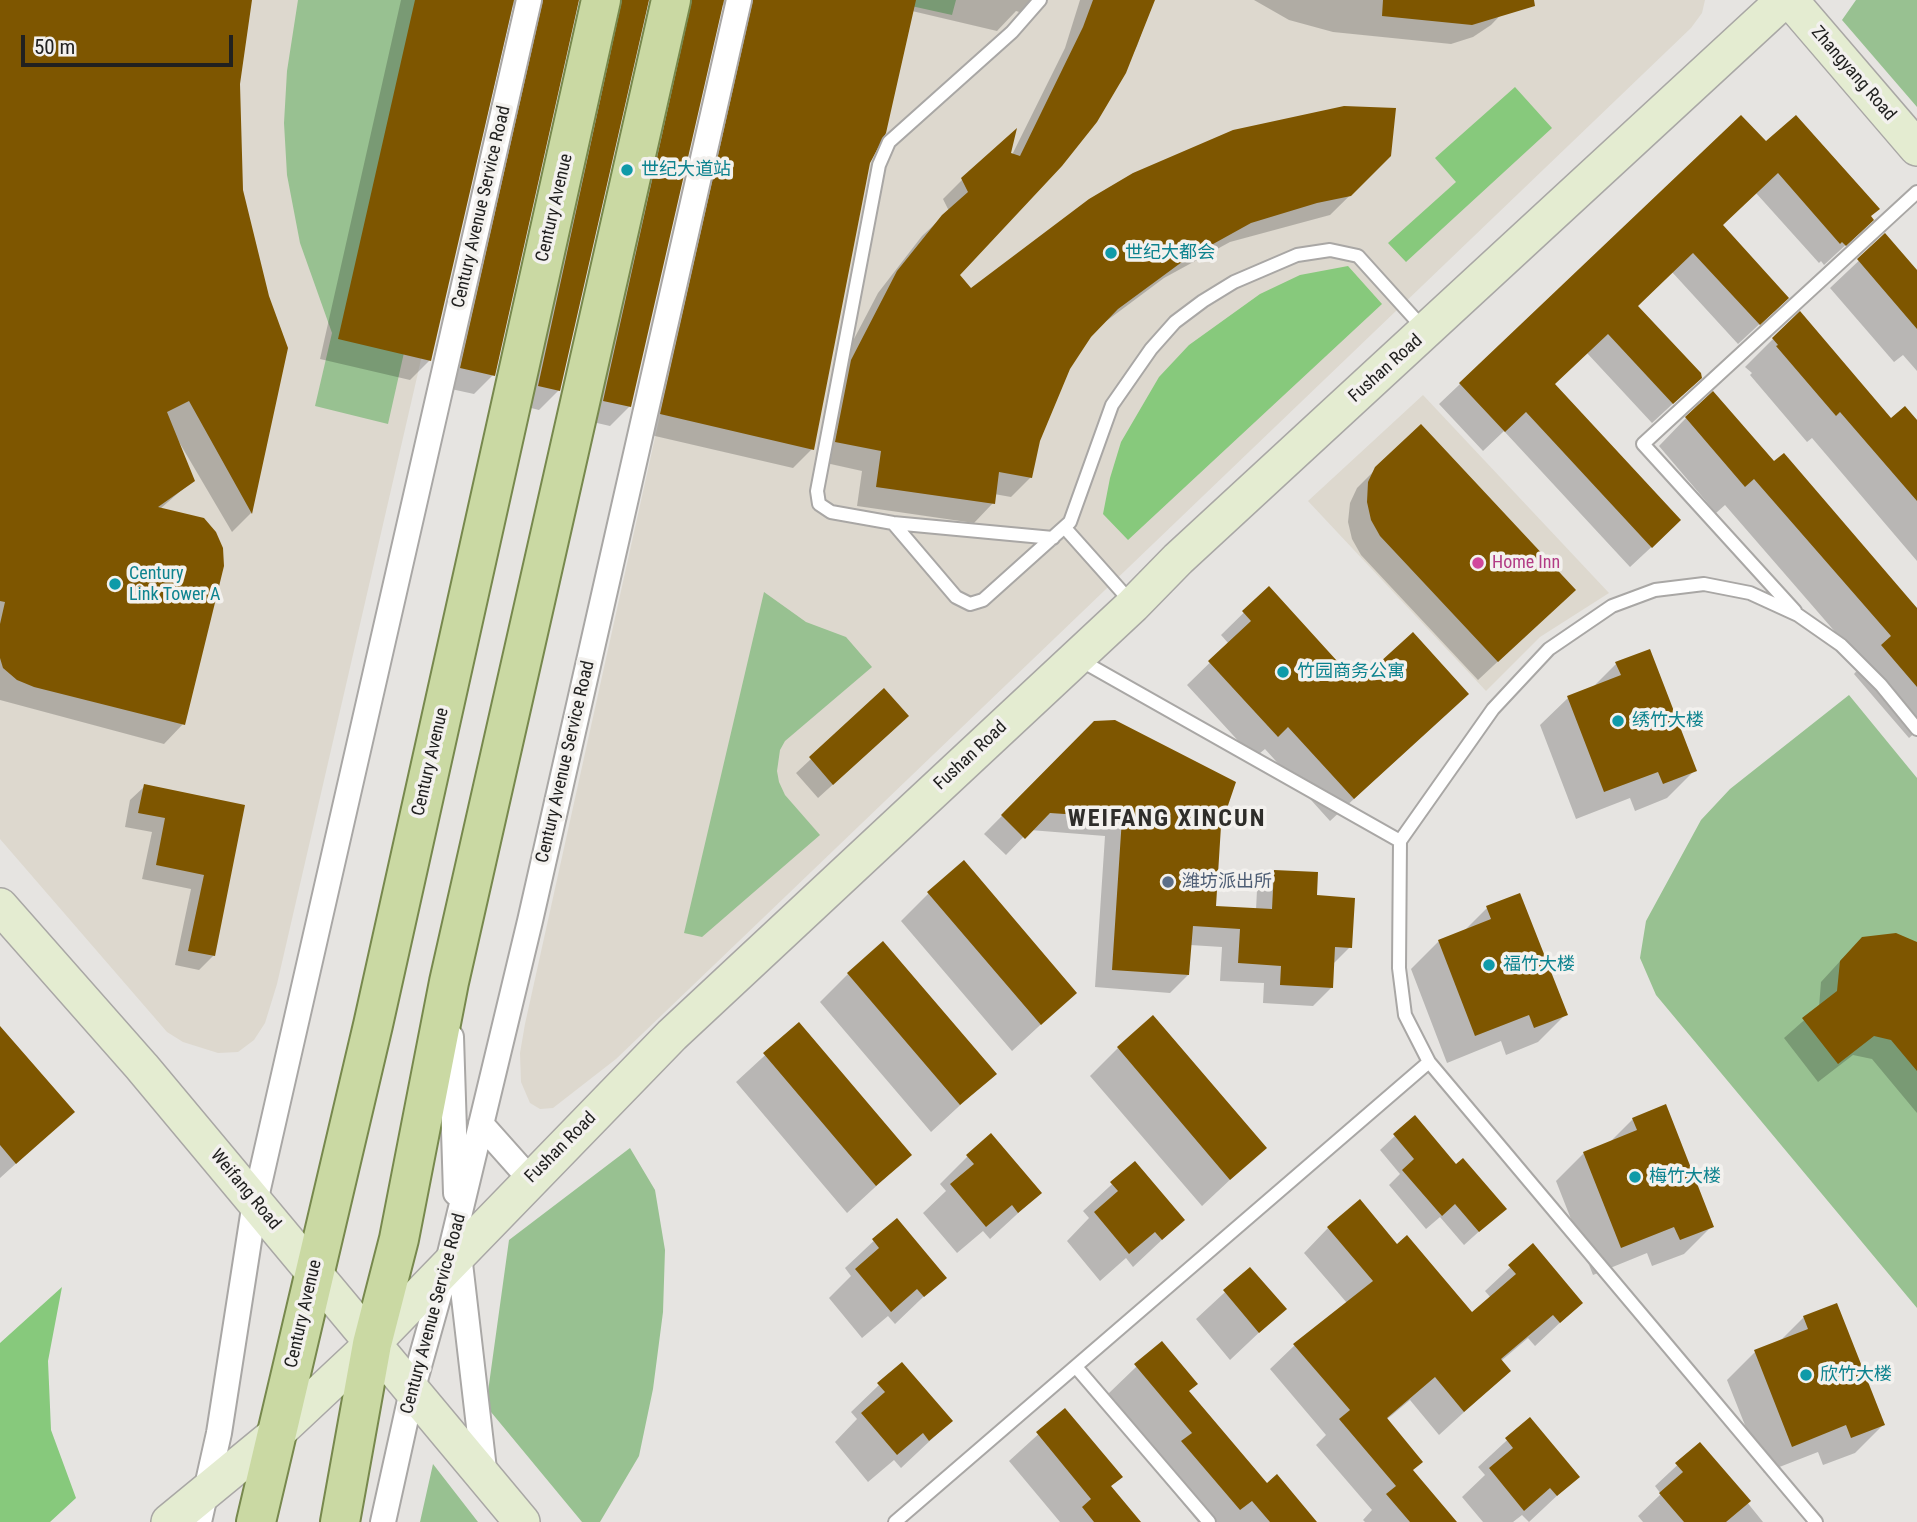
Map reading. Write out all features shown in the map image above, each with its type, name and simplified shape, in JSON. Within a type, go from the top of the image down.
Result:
[{"type":"main road","name":"Century Avenue","points":[[256,1522],[373,1025],[601,0]]},
{"type":"main road","points":[[340,1522],[372,1344],[399,1239],[449,982],[671,0]]},
{"type":"street","name":"Century Avenue Service Road","points":[[203,1507],[219,1433],[255,1202],[529,0]]},
{"type":"street","name":"Century Avenue Service Road","points":[[383,1522],[412,1391],[454,1248],[739,0]]},
{"type":"street","name":"Fushan Road","points":[[169,1522],[203,1507],[372,1344],[454,1248],[530,1179],[672,1035],[1133,605],[1178,559],[1784,0]]},
{"type":"street","name":"Zhangyang Road","points":[[1790,0],[1917,148]]},
{"type":"street","name":"Weifang Road","points":[[0,906],[142,1067],[522,1522]]},
{"type":"street","points":[[449,982],[454,1248],[485,1479]]},
{"type":"street","points":[[481,1125],[530,1179]]},
{"type":"lane","points":[[1040,0],[1013,32],[906,124],[889,142],[879,165],[817,491],[819,504],[831,512],[893,523],[1053,538]]},
{"type":"lane","points":[[1798,615],[1643,444],[1917,192]]},
{"type":"lane","points":[[893,523],[956,597],[970,604],[983,600],[1065,528],[1074,515],[1112,405],[1129,376],[1175,322],[1234,282],[1297,255],[1330,250],[1346,251],[1358,256],[1427,332]]},
{"type":"lane","points":[[1065,528],[1133,605]]},
{"type":"lane","points":[[1816,1522],[1429,1062],[1405,1015],[1399,968],[1400,841],[1493,709],[1549,649],[1612,606],[1655,590],[1704,584],[1751,593],[1798,615],[1841,645],[1881,685],[1917,729]]},
{"type":"lane","points":[[1076,658],[1400,841]]},
{"type":"lane","points":[[895,1522],[1429,1062]]},
{"type":"lane","points":[[1076,1367],[1209,1522]]},
{"type":"shaded area","points":[[0,0],[504,0],[277,984],[265,1023],[254,1040],[238,1052],[218,1053],[183,1042],[167,1032],[0,839]]},
{"type":"shaded area","points":[[752,0],[1705,0],[1702,13],[1691,28],[616,1059],[553,1108],[540,1109],[530,1103],[521,1082],[520,1053],[525,1024]]},
{"type":"shaded area","points":[[1423,395],[1609,593],[1540,637],[1486,691],[1308,501]]},
{"type":"green space","points":[[298,0],[483,0],[388,424],[315,406],[332,333],[300,243],[287,175],[284,123],[287,71]]},
{"type":"green space","points":[[884,0],[956,0],[952,15]]},
{"type":"green space","points":[[1856,0],[1917,0],[1917,107],[1842,20]]},
{"type":"green space","points":[[1515,87],[1552,128],[1406,262],[1388,243],[1456,182],[1435,158]]},
{"type":"green space","points":[[1348,266],[1382,304],[1128,540],[1103,514],[1121,442],[1159,377],[1189,345],[1260,294],[1300,275]]},
{"type":"green space","points":[[764,592],[806,622],[846,637],[872,667],[785,741],[780,750],[777,771],[785,795],[820,835],[702,937],[684,933]]},
{"type":"green space","points":[[1849,695],[1917,778],[1917,1308],[1656,995],[1640,958],[1646,921],[1701,820],[1730,789]]},
{"type":"green space","points":[[630,1148],[655,1190],[665,1250],[663,1312],[653,1389],[639,1456],[600,1522],[582,1522],[486,1406],[509,1240]]},
{"type":"green space","points":[[62,1287],[48,1361],[51,1430],[76,1498],[50,1522],[0,1522],[0,1343]]},
{"type":"green space","points":[[433,1464],[478,1522],[420,1522]]},
{"type":"building","points":[[0,0],[252,0],[240,84],[243,190],[269,296],[288,348],[252,514],[189,401],[167,412],[195,481],[158,507],[204,518],[216,532],[223,548],[224,566],[185,725],[34,687],[17,680],[3,668],[0,658],[0,624],[5,602],[0,601]]},
{"type":"building","points":[[415,0],[514,0],[431,361],[338,339]]},
{"type":"building","points":[[543,0],[579,0],[495,376],[460,368]]},
{"type":"building","points":[[622,0],[649,0],[560,391],[538,386]]},
{"type":"building","points":[[692,0],[724,0],[631,407],[603,401]]},
{"type":"building","points":[[753,0],[916,0],[886,133],[870,163],[814,450],[660,414]]},
{"type":"building","name":"世纪大都会","points":[[1093,0],[1155,0],[1126,73],[1097,122],[1062,166],[960,275],[971,288],[1089,199],[1133,173],[1233,130],[1344,106],[1396,108],[1391,156],[1351,196],[1317,203],[1251,223],[1186,259],[1118,309],[1091,337],[1070,369],[1040,441],[1032,478],[999,472],[995,504],[876,487],[881,451],[835,442],[851,360],[897,271],[942,215],[968,192],[961,178],[1017,128],[1011,153],[1020,156],[1083,27]]},
{"type":"building","points":[[1383,0],[1534,0],[1535,6],[1472,25],[1382,16]]},
{"type":"building","points":[[1741,115],[1766,141],[1796,115],[1880,209],[1871,216],[1874,220],[1846,246],[1842,242],[1840,244],[1778,173],[1723,225],[1789,298],[1760,325],[1693,253],[1638,306],[1701,373],[1702,378],[1673,404],[1608,334],[1555,384],[1681,520],[1652,548],[1526,412],[1505,432],[1459,383]]},
{"type":"building","points":[[1885,233],[1917,270],[1917,329],[1857,259]]},
{"type":"building","points":[[1800,311],[1891,418],[1905,406],[1917,420],[1917,501],[1840,412],[1836,416],[1776,346],[1778,345],[1772,338]]},
{"type":"building","points":[[1713,391],[1774,461],[1784,453],[1917,608],[1917,687],[1881,645],[1891,636],[1754,479],[1745,487],[1685,417]]},
{"type":"building","name":"Home Inn","points":[[1421,424],[1576,590],[1498,662],[1380,536],[1371,520],[1367,502],[1368,482],[1375,467]]},
{"type":"building","points":[[1269,586],[1357,683],[1413,632],[1469,694],[1354,799],[1288,727],[1278,737],[1208,661],[1251,621],[1242,611]]},
{"type":"building","name":"绣竹大楼","points":[[1650,649],[1697,771],[1663,784],[1658,772],[1604,792],[1567,696],[1621,675],[1615,662]]},
{"type":"building","points":[[884,688],[909,716],[833,785],[809,757]]},
{"type":"building","name":"潍坊派出所","points":[[1115,720],[1236,782],[1221,826],[1216,906],[1272,909],[1274,870],[1318,872],[1317,895],[1355,898],[1352,948],[1335,947],[1333,988],[1280,985],[1281,966],[1238,963],[1240,929],[1193,926],[1189,975],[1112,970],[1122,818],[1050,813],[1025,839],[1001,815],[1094,721]]},
{"type":"building","points":[[144,784],[245,805],[215,956],[188,951],[204,875],[156,865],[165,818],[138,813]]},
{"type":"building","points":[[964,860],[1077,993],[1041,1025],[927,892]]},
{"type":"building","name":"福竹大楼","points":[[1520,893],[1568,1015],[1534,1028],[1529,1015],[1475,1036],[1438,940],[1491,919],[1486,906]]},
{"type":"building","points":[[1896,933],[1917,942],[1917,1071],[1891,1040],[1874,1036],[1838,1064],[1802,1018],[1837,991],[1840,961],[1862,937]]},
{"type":"building","points":[[883,941],[997,1074],[960,1105],[847,973]]},
{"type":"building","points":[[1153,1015],[1267,1148],[1230,1180],[1117,1047]]},
{"type":"building","points":[[799,1022],[912,1155],[876,1186],[763,1053]]},
{"type":"building","points":[[0,1026],[75,1112],[16,1164],[0,1145]]},
{"type":"building","name":"梅竹大楼","points":[[1666,1104],[1714,1227],[1680,1240],[1674,1227],[1621,1248],[1583,1152],[1637,1130],[1632,1118]]},
{"type":"building","points":[[1415,1115],[1456,1164],[1463,1158],[1507,1209],[1479,1232],[1455,1204],[1442,1216],[1402,1170],[1414,1159],[1393,1134]]},
{"type":"building","points":[[991,1133],[1042,1193],[1018,1213],[1012,1205],[986,1227],[950,1184],[974,1164],[966,1155]]},
{"type":"building","points":[[1135,1161],[1185,1220],[1162,1240],[1155,1232],[1129,1254],[1094,1212],[1118,1191],[1110,1182]]},
{"type":"building","points":[[1360,1199],[1397,1244],[1407,1235],[1472,1312],[1516,1274],[1508,1265],[1533,1243],[1583,1303],[1560,1323],[1553,1315],[1501,1359],[1511,1371],[1464,1412],[1435,1377],[1387,1418],[1423,1462],[1413,1470],[1457,1522],[1410,1522],[1386,1494],[1396,1486],[1339,1419],[1350,1410],[1293,1344],[1373,1281],[1327,1227]]},
{"type":"building","points":[[897,1218],[947,1278],[924,1297],[917,1289],[891,1312],[855,1269],[879,1248],[872,1239]]},
{"type":"building","points":[[1250,1267],[1287,1309],[1259,1333],[1223,1290]]},
{"type":"building","name":"欣竹大楼","points":[[1837,1303],[1885,1425],[1851,1438],[1846,1425],[1792,1447],[1754,1350],[1808,1329],[1803,1316]]},
{"type":"building","points":[[1162,1341],[1198,1384],[1189,1391],[1267,1483],[1277,1474],[1317,1522],[1270,1522],[1252,1501],[1240,1510],[1181,1441],[1192,1433],[1134,1364]]},
{"type":"building","points":[[902,1362],[953,1421],[929,1441],[923,1433],[897,1455],[861,1413],[885,1392],[877,1383]]},
{"type":"building","points":[[1065,1408],[1123,1477],[1111,1486],[1141,1522],[1094,1522],[1082,1507],[1091,1499],[1036,1432]]},
{"type":"building","points":[[1530,1417],[1580,1477],[1557,1496],[1550,1488],[1524,1511],[1489,1468],[1513,1448],[1505,1438]]},
{"type":"building","points":[[1700,1442],[1751,1501],[1726,1522],[1684,1522],[1659,1493],[1683,1472],[1675,1463]]},
{"type":"place","name":"世纪大道站","points":[[627,170]]},
{"type":"place","name":"世纪大都会","points":[[1111,253]]},
{"type":"place","name":"Home Inn","points":[[1478,563]]},
{"type":"place","name":"Century Link Tower A","points":[[115,584]]},
{"type":"place","name":"竹园商务公寓","points":[[1283,672]]},
{"type":"place","name":"绣竹大楼","points":[[1618,721]]},
{"type":"place","name":"潍坊派出所","points":[[1168,882]]},
{"type":"place","name":"福竹大楼","points":[[1489,965]]},
{"type":"place","name":"梅竹大楼","points":[[1635,1177]]},
{"type":"place","name":"欣竹大楼","points":[[1806,1375]]},
{"type":"district","name":"WEIFANG XINCUN","points":[[1167,820]]}]
